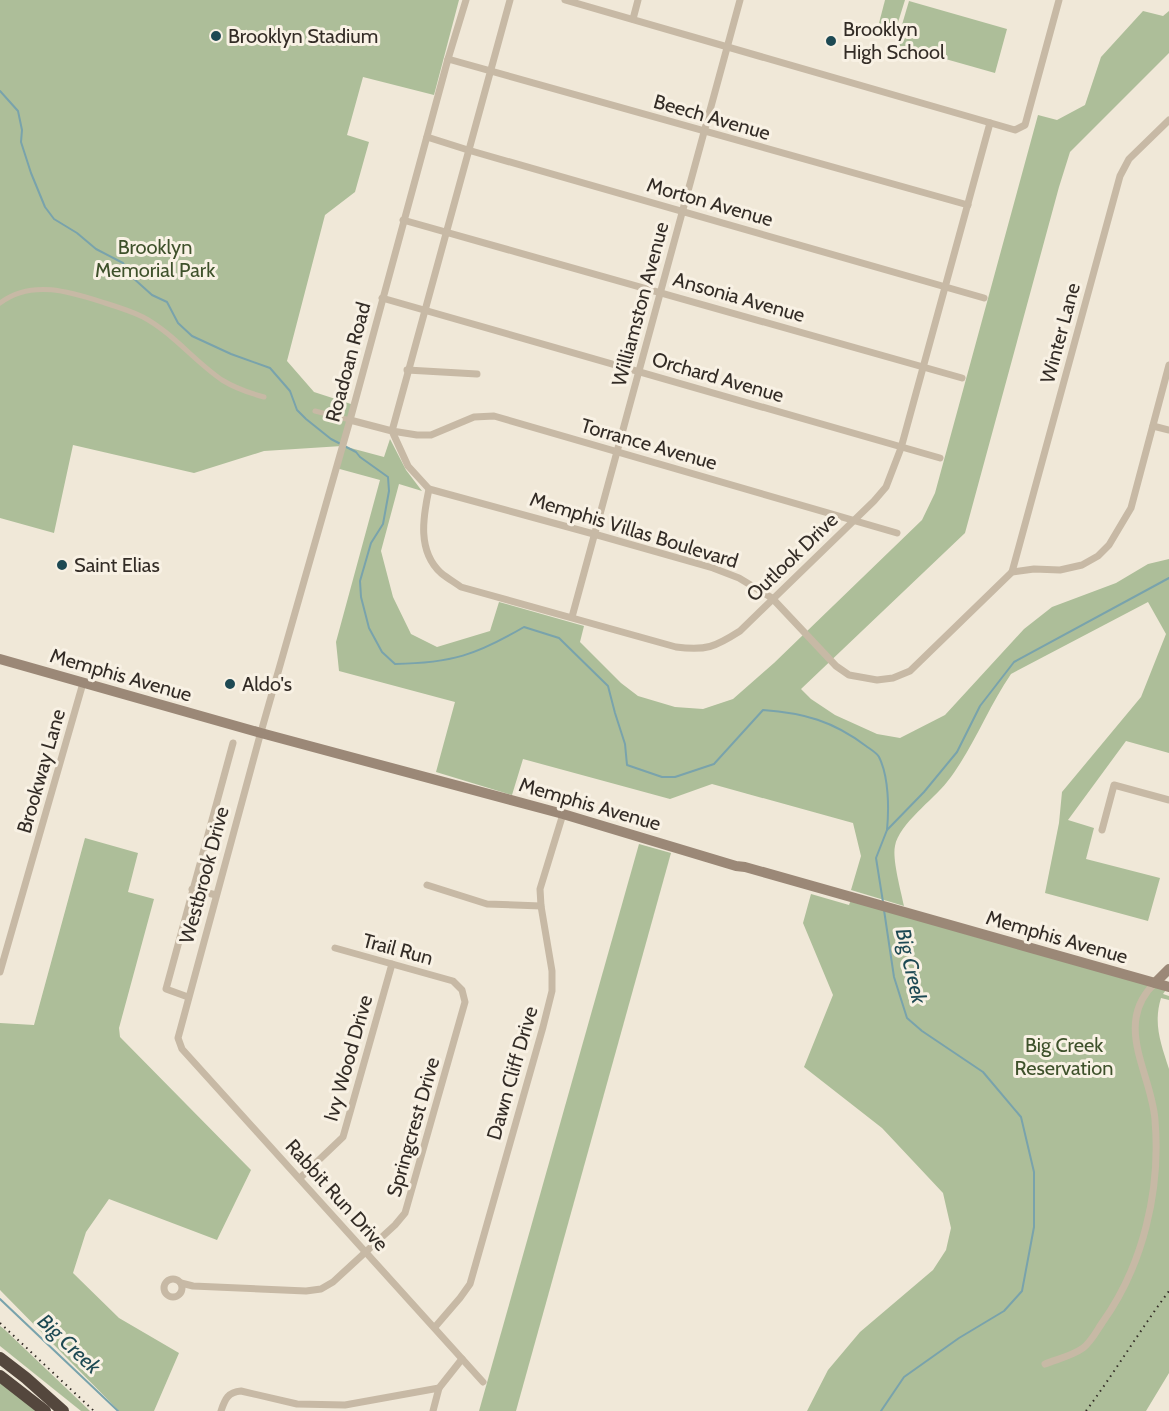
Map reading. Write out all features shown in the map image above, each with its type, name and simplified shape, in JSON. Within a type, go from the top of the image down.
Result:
[{"type":"highway","points":[[0,1358],[26,1377],[63,1411]]},
{"type":"highway","points":[[0,1376],[45,1411]]},
{"type":"main road","name":"Memphis Avenue","points":[[0,660],[563,814],[736,866],[1169,987]]},
{"type":"main road","points":[[1155,983],[1169,969]]},
{"type":"street","name":"Roadoan Road","points":[[261,733],[466,0]]},
{"type":"street","points":[[429,489],[408,466],[392,431],[510,0]]},
{"type":"street","points":[[565,0],[1015,130],[1025,125],[1059,0]]},
{"type":"street","points":[[633,19],[638,0]]},
{"type":"street","name":"Williamston Avenue","points":[[572,617],[740,0]]},
{"type":"street","name":"Beech Avenue","points":[[448,59],[491,69],[705,132],[968,205]]},
{"type":"street","name":"Winter Lane","points":[[1012,572],[1120,176],[1129,159],[1169,120]]},
{"type":"street","name":"Outlook Drive","points":[[429,489],[423,518],[423,534],[427,552],[440,572],[461,587],[676,647],[697,650],[719,644],[740,631],[886,487],[901,448],[990,123]]},
{"type":"street","name":"Morton Avenue","points":[[427,137],[984,298]]},
{"type":"street","name":"Ansonia Avenue","points":[[403,220],[962,378]]},
{"type":"street","points":[[0,303],[23,291],[45,289],[69,291],[126,310],[143,317],[161,329],[220,379],[264,398]]},
{"type":"street","name":"Orchard Avenue","points":[[382,298],[940,458]]},
{"type":"street","points":[[1012,572],[1034,568],[1060,570],[1082,565],[1098,556],[1109,545],[1131,508],[1169,365]]},
{"type":"street","points":[[407,370],[477,374]]},
{"type":"street","points":[[315,411],[392,431]]},
{"type":"street","name":"Torrance Avenue","points":[[392,431],[431,435],[474,417],[494,417],[897,533]]},
{"type":"street","points":[[1153,426],[1169,430]]},
{"type":"street","name":"Memphis Villas Boulevard","points":[[429,489],[713,568],[739,578],[772,598],[836,666],[849,675],[877,680],[893,678],[910,671],[1012,572]]},
{"type":"street","name":"Brookway Lane","points":[[0,972],[83,683]]},
{"type":"street","name":"Westbrook Drive","points":[[180,1025],[261,733]]},
{"type":"street","points":[[188,998],[166,989],[233,743]]},
{"type":"street","points":[[1102,830],[1114,785],[1169,800]]},
{"type":"street","name":"Dawn Cliff Drive","points":[[435,1327],[470,1284],[552,991],[552,971],[540,889],[563,814]]},
{"type":"street","points":[[427,885],[488,904],[541,906]]},
{"type":"street","points":[[192,889],[216,895]]},
{"type":"street","name":"Trail Run","points":[[335,948],[453,981]]},
{"type":"street","name":"Ivy Wood Drive","points":[[300,1178],[343,1137],[392,964]]},
{"type":"street","name":"Springcrest Drive","points":[[181,1284],[314,1291],[333,1282],[395,1225],[405,1213],[410,1200],[465,1002],[462,990],[453,981]]},
{"type":"street","points":[[1045,1364],[1088,1344],[1119,1296],[1141,1245],[1152,1195],[1156,1131],[1153,1103],[1134,1032],[1142,1000],[1146,991],[1155,983]]},
{"type":"street","name":"Rabbit Run Drive","points":[[180,1025],[178,1038],[182,1049],[483,1382]]},
{"type":"street","points":[[433,1411],[439,1388],[462,1359]]},
{"type":"street","points":[[221,1411],[230,1394],[241,1391],[297,1404],[344,1408],[439,1388]]},
{"type":"green space","name":"Brooklyn Memorial Park","points":[[0,0],[459,0],[434,95],[363,77],[347,135],[369,142],[355,192],[325,215],[287,361],[314,392],[354,405],[343,446],[384,457],[390,439],[406,470],[422,491],[399,484],[381,551],[393,597],[411,634],[437,647],[490,631],[499,602],[584,626],[580,642],[621,683],[638,696],[675,707],[703,709],[733,699],[774,663],[922,520],[935,493],[1038,115],[1057,120],[1085,105],[1101,57],[1143,11],[1163,16],[1169,11],[1169,53],[1070,152],[965,533],[801,689],[811,699],[835,715],[877,734],[900,738],[945,715],[1024,629],[1052,607],[1116,583],[1148,564],[1169,559],[1169,753],[1126,741],[1068,820],[1094,828],[1086,859],[1160,878],[1148,921],[1045,893],[1059,823],[1062,792],[1141,697],[1166,634],[1148,602],[1011,674],[956,769],[941,789],[903,829],[898,838],[894,852],[904,906],[851,890],[861,856],[853,823],[712,784],[670,799],[523,759],[512,795],[436,772],[455,702],[339,671],[336,642],[380,480],[336,468],[342,446],[264,451],[194,473],[73,445],[54,533],[0,518]]},
{"type":"green space","points":[[885,0],[905,0],[895,32],[878,27]]},
{"type":"green space","points":[[909,1],[1007,29],[995,73],[896,45]]},
{"type":"green space","points":[[85,838],[138,853],[128,892],[154,899],[119,1028],[120,1037],[251,1170],[217,1240],[109,1199],[86,1232],[73,1273],[119,1318],[179,1353],[154,1411],[119,1411],[0,1290],[0,1023],[34,1025]]},
{"type":"green space","points":[[639,844],[671,853],[516,1411],[479,1411]]},
{"type":"green space","name":"Big Creek Reservation","points":[[811,894],[849,905],[852,897],[1168,987],[1163,994],[1169,996],[1169,1000],[1161,998],[1158,1025],[1169,1069],[1169,1373],[1146,1411],[807,1411],[828,1370],[860,1332],[933,1270],[946,1250],[951,1228],[943,1193],[882,1128],[804,1067],[833,995],[803,923]]},
{"type":"green space","points":[[0,1326],[90,1411],[81,1411],[0,1346]]},
{"type":"green space","points":[[0,1383],[38,1411],[0,1411]]},
{"type":"waterway","points":[[0,91],[18,111],[22,130],[21,142],[31,173],[45,207],[54,219],[77,233],[96,249],[123,263],[132,277],[152,295],[167,302],[178,323],[192,336],[231,354],[270,368],[290,391],[297,410],[306,419],[331,439],[356,452],[388,477],[389,491],[383,524],[371,543],[360,581],[361,597],[369,628],[382,652],[395,664],[432,662],[463,656],[524,627],[559,638],[608,686],[625,744],[627,765],[662,777],[675,777],[714,764],[763,710],[792,713],[830,724],[854,737],[879,757],[886,783],[887,830]]},
{"type":"waterway","name":"Big Creek","points":[[883,902],[876,858],[887,830],[924,792],[957,752],[980,706],[1014,662],[1169,578]]},
{"type":"waterway","name":"Big Creek","points":[[881,1411],[904,1377],[959,1338],[1004,1311],[1022,1291],[1034,1227],[1034,1172],[1021,1117],[983,1072],[922,1031],[907,1018],[894,977],[884,910]]},
{"type":"waterway","name":"Big Creek","points":[[0,1299],[118,1411]]},
{"type":"railway","points":[[1086,1411],[1169,1291]]},
{"type":"railway","points":[[0,1323],[94,1411]]},
{"type":"place","name":"Brooklyn Stadium","points":[[216,36]]},
{"type":"place","name":"Brooklyn High School","points":[[831,41]]},
{"type":"place","name":"Saint Elias","points":[[62,565]]},
{"type":"place","name":"Aldo's","points":[[230,684]]}]
